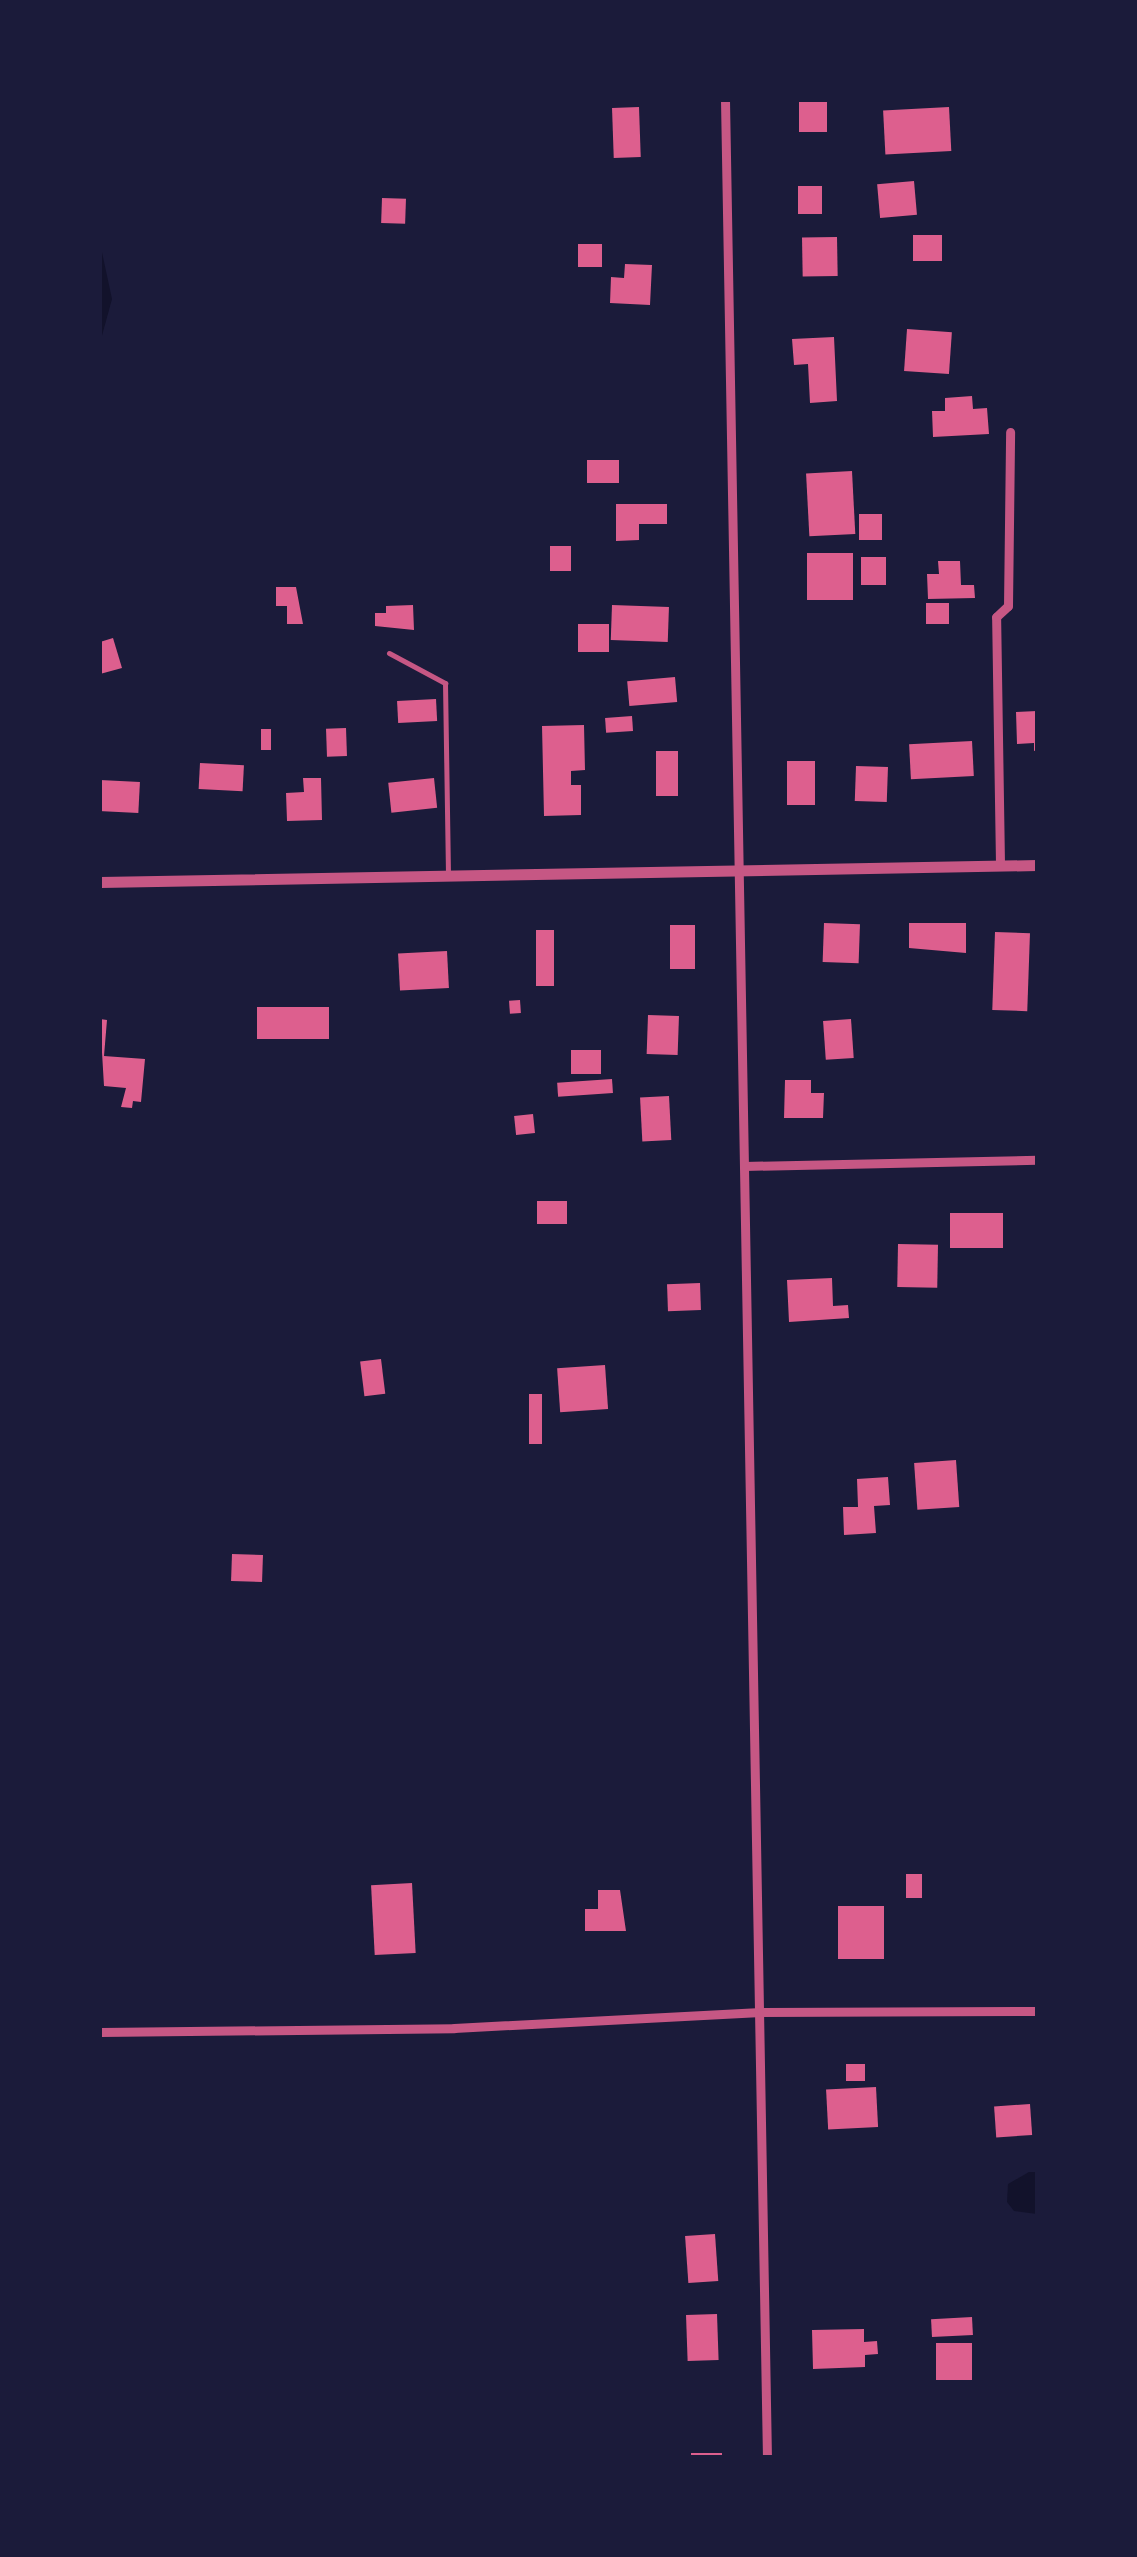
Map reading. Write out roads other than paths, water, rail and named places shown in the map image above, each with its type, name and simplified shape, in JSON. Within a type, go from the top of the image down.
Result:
[{"type":"street","points":[[725,100],[767,2457]]},
{"type":"street","points":[[1000,864],[996,617],[1008,606],[1010,432]]},
{"type":"street","points":[[100,882],[1037,865]]},
{"type":"street","points":[[744,1166],[1037,1160]]},
{"type":"street","points":[[100,2032],[454,2028],[762,2012],[1037,2011]]},
{"type":"lane","points":[[388,653],[445,683],[448,875]]}]
